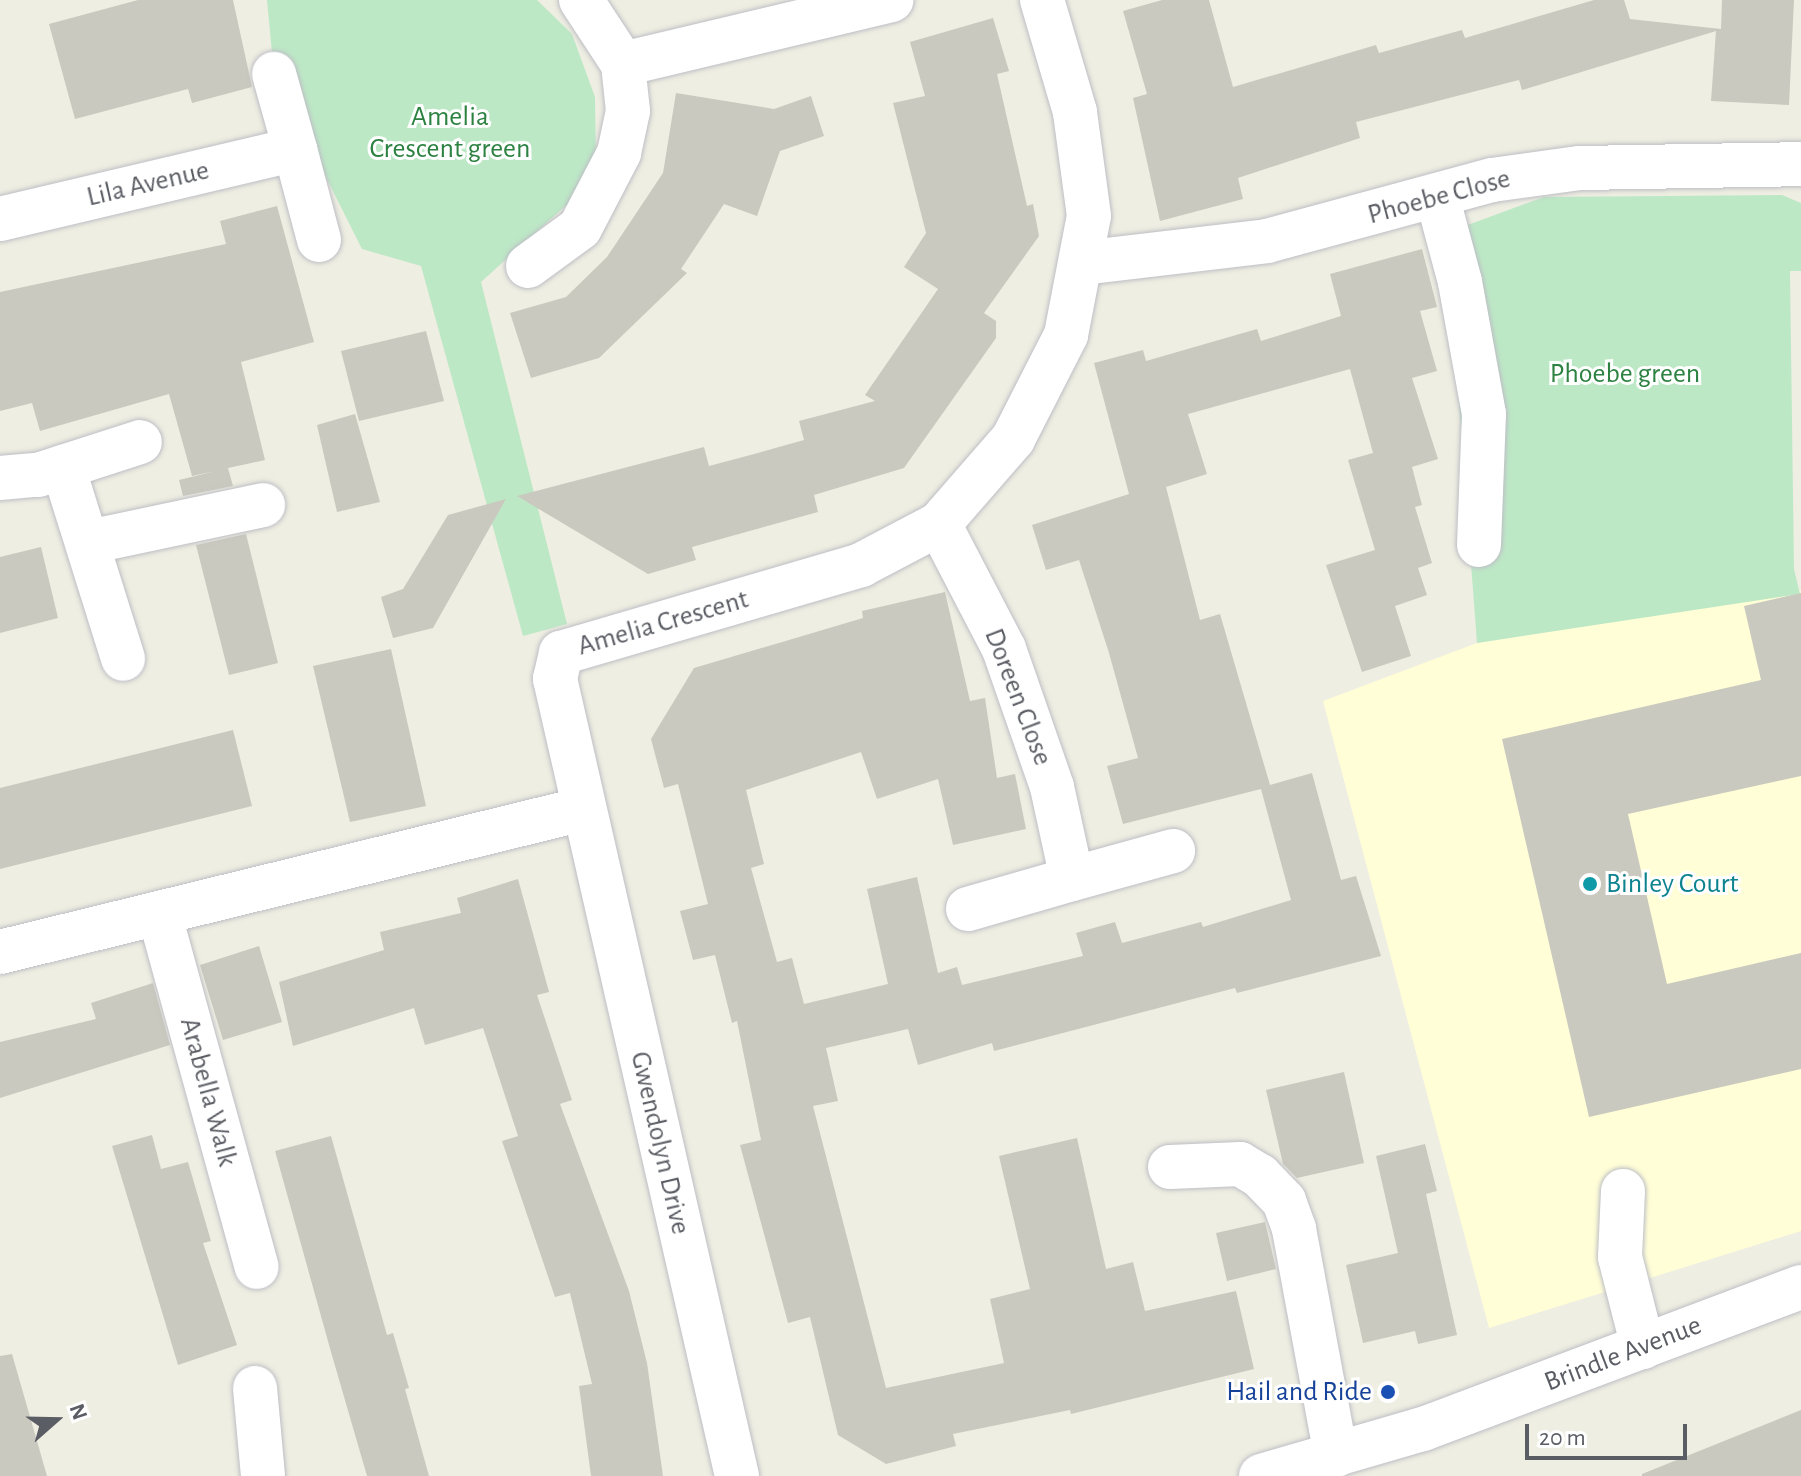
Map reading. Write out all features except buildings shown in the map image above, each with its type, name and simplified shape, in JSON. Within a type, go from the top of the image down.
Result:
[{"type":"street","points":[[528,266],[580,228],[619,153],[628,111],[623,64],[581,0]]},
{"type":"street","points":[[623,64],[891,0]]},
{"type":"street","name":"Amelia Crescent","points":[[583,809],[555,679],[561,653],[861,565],[939,524],[1013,439],[1053,366],[1066,335],[1089,216],[1075,112],[1042,0]]},
{"type":"street","points":[[274,74],[319,240]]},
{"type":"street","name":"Lila Avenue","points":[[0,219],[295,149]]},
{"type":"street","name":"Phoebe Close","points":[[1081,263],[1267,241],[1492,180],[1580,168],[1801,164]]},
{"type":"street","points":[[1437,196],[1460,282],[1484,414],[1479,545]]},
{"type":"street","points":[[0,478],[63,467],[140,442]]},
{"type":"street","points":[[63,467],[89,542],[123,659]]},
{"type":"street","points":[[89,542],[263,505]]},
{"type":"street","name":"Doreen Close","points":[[939,524],[1004,649],[1052,787],[1072,879]]},
{"type":"street","points":[[0,952],[160,916],[583,809]]},
{"type":"street","name":"Gwendolyn Drive","points":[[583,809],[737,1476]]},
{"type":"street","points":[[968,909],[1173,851]]},
{"type":"street","name":"Arabella Walk","points":[[160,916],[257,1267]]},
{"type":"street","points":[[1170,1167],[1240,1164],[1260,1176],[1284,1201],[1294,1229],[1336,1455]]},
{"type":"street","points":[[1623,1191],[1620,1257],[1643,1347]]},
{"type":"street","name":"Brindle Avenue","points":[[1261,1476],[1423,1429],[1801,1287]]},
{"type":"street","points":[[255,1388],[263,1476]]},
{"type":"shaded area","name":"Binley Court","points":[[1801,591],[1801,1231],[1489,1328],[1323,701],[1477,643]]},
{"type":"green space","name":"Amelia Crescent green","points":[[267,0],[537,0],[572,34],[595,97],[596,162],[572,200],[481,282],[567,624],[523,636],[421,266],[362,249],[274,74]]},
{"type":"green space","name":"Phoebe green","points":[[1782,195],[1801,203],[1801,271],[1790,271],[1794,569],[1800,594],[1477,643],[1446,233],[1544,197]]},
{"type":"place","name":"Binley Court","points":[[1590,884]]},
{"type":"place","name":"Hail and Ride","points":[[1388,1392]]}]
